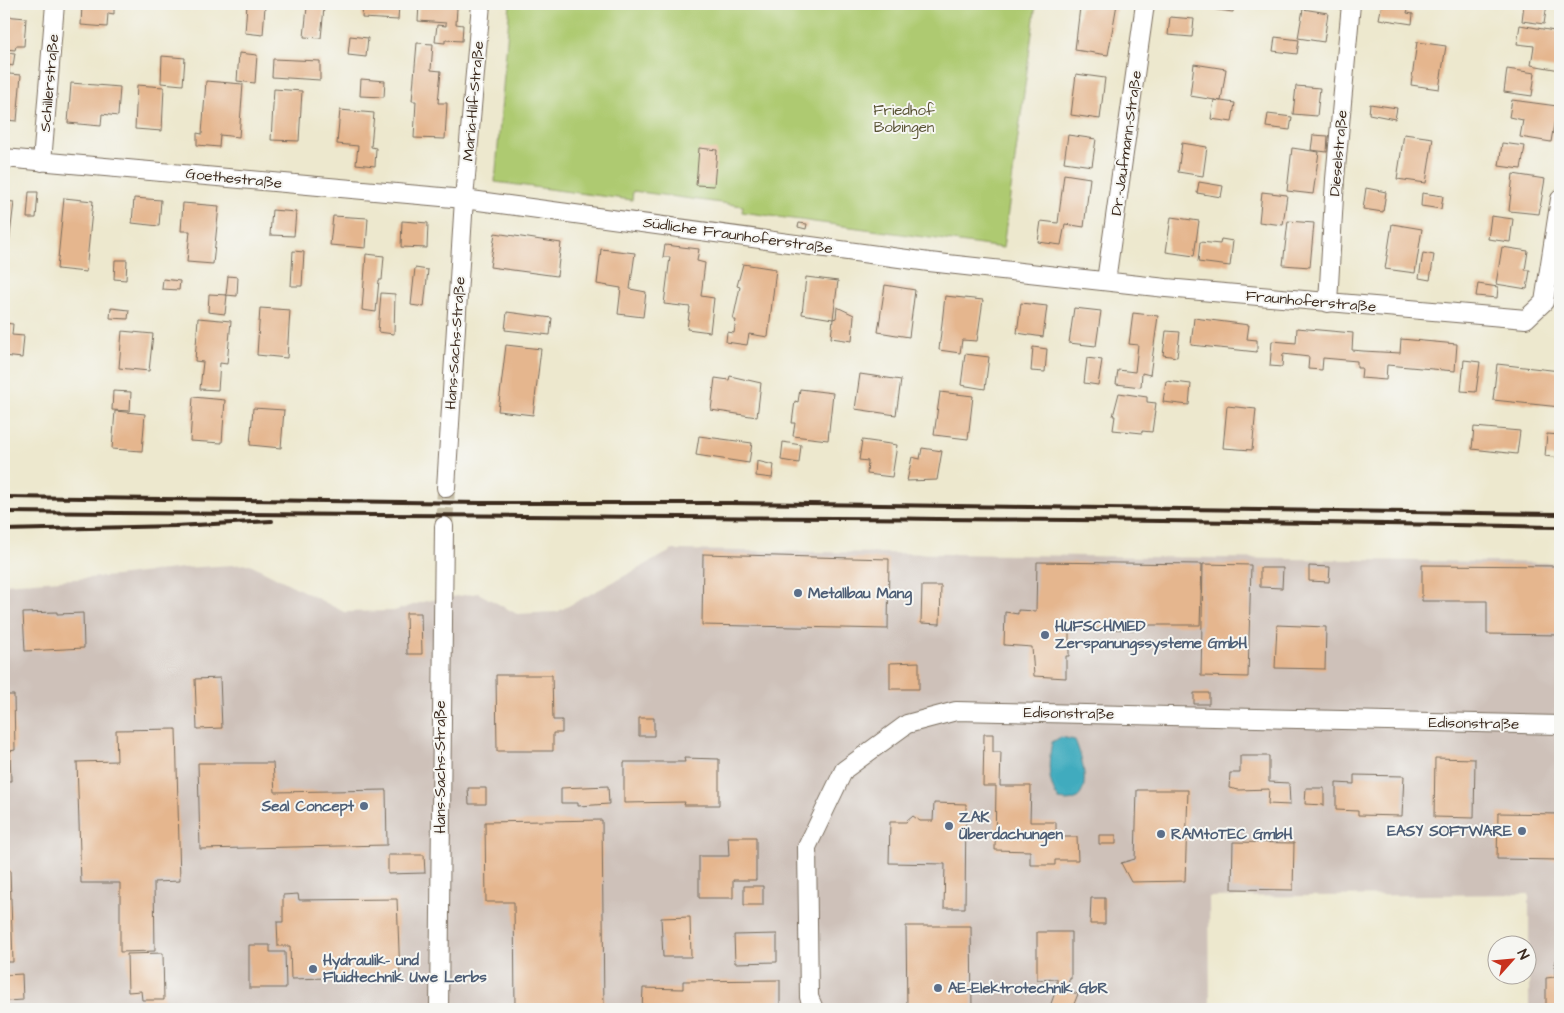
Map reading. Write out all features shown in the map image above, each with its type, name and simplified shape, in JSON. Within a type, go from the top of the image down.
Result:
[{"type":"street","name":"Schillerstraße","points":[[42,162],[55,4]]},
{"type":"street","name":"Maria-Hilf-Straße","points":[[464,199],[481,4]]},
{"type":"street","name":"Dr.-Jaufmann-Straße","points":[[1106,281],[1145,4]]},
{"type":"street","name":"Dieselstraße","points":[[1328,303],[1335,179],[1351,4]]},
{"type":"street","name":"Goethestraße","points":[[4,158],[464,199]]},
{"type":"street","name":"Südliche Fraunhoferstraße","points":[[464,199],[929,262],[1012,271]]},
{"type":"street","name":"Hans-Sachs-Straße","points":[[446,488],[464,199]]},
{"type":"street","name":"Fraunhoferstraße","points":[[1012,271],[1328,303],[1526,319],[1544,302],[1556,251],[1560,199]]},
{"type":"street","name":"Hans-Sachs-Straße","points":[[439,1009],[444,526]]},
{"type":"street","name":"Edisonstraße","points":[[814,1009],[809,997],[806,846],[844,770],[908,724],[956,711],[965,711],[1560,725]]},
{"type":"shaded area","points":[[673,550],[1560,563],[1560,1009],[1529,1009],[1529,986],[1536,986],[1536,936],[1529,936],[1529,894],[1209,897],[1210,1009],[4,1009],[4,584],[250,564],[344,612],[394,611],[426,601],[478,593],[517,614],[557,612]]},
{"type":"green space","name":"Friedhof Bobingen","points":[[510,4],[1036,4],[1003,248],[742,212],[743,206],[633,191],[632,200],[495,182]]},
{"type":"water","points":[[1061,737],[1075,740],[1083,769],[1083,790],[1079,797],[1071,800],[1059,800],[1050,779],[1049,764],[1052,742]]},
{"type":"building","points":[[82,4],[114,4],[114,14],[108,13],[107,27],[81,25]]},
{"type":"building","points":[[247,4],[265,6],[263,35],[245,33]]},
{"type":"building","points":[[363,4],[399,4],[398,20],[362,18]]},
{"type":"building","points":[[419,4],[461,4],[457,8],[456,24],[463,25],[462,41],[445,40],[445,43],[435,42],[437,25],[446,26],[446,23],[418,21]]},
{"type":"building","points":[[1086,4],[1117,4],[1108,55],[1075,50],[1080,7],[1086,8]]},
{"type":"building","points":[[1204,4],[1234,4],[1233,12],[1203,8]]},
{"type":"building","points":[[1382,4],[1409,4],[1407,13],[1413,14],[1412,24],[1379,19]]},
{"type":"building","points":[[1524,4],[1547,4],[1544,24],[1522,21]]},
{"type":"building","points":[[307,7],[324,8],[321,38],[304,37]]},
{"type":"building","points":[[1303,9],[1328,13],[1324,42],[1298,38]]},
{"type":"building","points":[[4,16],[26,18],[24,46],[16,46],[15,50],[4,49]]},
{"type":"building","points":[[1170,17],[1194,19],[1192,37],[1168,35]]},
{"type":"building","points":[[1520,25],[1560,32],[1560,70],[1531,65],[1534,46],[1517,44]]},
{"type":"building","points":[[350,36],[368,38],[366,57],[348,55]]},
{"type":"building","points":[[1275,37],[1299,40],[1297,54],[1273,51]]},
{"type":"building","points":[[1417,42],[1446,46],[1439,89],[1411,85]]},
{"type":"building","points":[[417,43],[433,44],[431,70],[441,71],[438,103],[447,103],[445,139],[414,138],[416,101],[412,101]]},
{"type":"building","points":[[4,52],[15,53],[13,66],[9,65],[9,74],[21,75],[17,121],[4,120]]},
{"type":"building","points":[[239,53],[257,55],[255,83],[237,81]]},
{"type":"building","points":[[162,56],[185,58],[183,85],[161,83]]},
{"type":"building","points":[[273,59],[320,61],[320,80],[272,77]]},
{"type":"building","points":[[1194,64],[1226,69],[1221,101],[1190,96]]},
{"type":"building","points":[[1507,69],[1535,73],[1532,96],[1504,92]]},
{"type":"building","points":[[1076,74],[1105,78],[1100,119],[1071,115]]},
{"type":"building","points":[[361,79],[385,81],[384,97],[360,96]]},
{"type":"building","points":[[206,81],[243,84],[239,137],[220,135],[219,147],[197,145],[197,133],[202,134]]},
{"type":"building","points":[[71,83],[120,87],[118,116],[102,114],[101,126],[68,123]]},
{"type":"building","points":[[137,85],[164,87],[162,131],[135,129]]},
{"type":"building","points":[[1296,86],[1320,88],[1317,116],[1293,114]]},
{"type":"building","points":[[274,89],[302,91],[299,141],[271,140]]},
{"type":"building","points":[[1214,100],[1235,103],[1232,122],[1211,119]]},
{"type":"building","points":[[1512,100],[1557,106],[1551,142],[1520,137],[1523,120],[1509,117]]},
{"type":"building","points":[[1370,104],[1397,108],[1395,119],[1369,114]]},
{"type":"building","points":[[340,110],[374,113],[371,147],[376,148],[375,166],[356,164],[358,146],[337,144]]},
{"type":"building","points":[[1268,114],[1292,117],[1290,130],[1266,127]]},
{"type":"building","points":[[1404,134],[1433,138],[1426,183],[1397,179]]},
{"type":"building","points":[[1068,135],[1096,139],[1092,166],[1064,162]]},
{"type":"building","points":[[1313,135],[1328,136],[1327,152],[1311,150]]},
{"type":"building","points":[[1182,143],[1207,147],[1203,176],[1178,172]]},
{"type":"building","points":[[1502,143],[1525,146],[1521,169],[1499,166]]},
{"type":"building","points":[[699,148],[717,150],[714,186],[696,185]]},
{"type":"building","points":[[1292,148],[1319,152],[1313,194],[1287,191]]},
{"type":"building","points":[[1064,174],[1090,178],[1084,227],[1065,224],[1061,245],[1038,242],[1041,221],[1058,223]]},
{"type":"building","points":[[1513,174],[1545,179],[1539,214],[1509,211]]},
{"type":"building","points":[[1199,182],[1223,186],[1221,197],[1197,193]]},
{"type":"building","points":[[1366,188],[1386,192],[1383,212],[1363,209]]},
{"type":"building","points":[[29,192],[38,192],[36,218],[27,218]]},
{"type":"building","points":[[1262,192],[1287,195],[1283,225],[1259,222]]},
{"type":"building","points":[[1422,193],[1443,196],[1441,209],[1421,206]]},
{"type":"building","points":[[64,198],[93,201],[86,272],[57,269]]},
{"type":"building","points":[[134,198],[161,200],[159,226],[132,223]]},
{"type":"building","points":[[4,201],[14,202],[7,260],[4,260]]},
{"type":"building","points":[[183,203],[219,206],[213,264],[187,262],[190,231],[181,231]]},
{"type":"building","points":[[272,210],[296,212],[294,236],[270,235]]},
{"type":"building","points":[[333,216],[368,218],[366,248],[330,245]]},
{"type":"building","points":[[1491,216],[1513,219],[1510,242],[1488,239]]},
{"type":"building","points":[[1171,217],[1199,221],[1194,256],[1166,252]]},
{"type":"building","points":[[402,221],[428,223],[427,248],[401,247]]},
{"type":"building","points":[[1288,221],[1314,223],[1310,267],[1283,265]]},
{"type":"building","points":[[799,223],[807,224],[806,229],[798,227]]},
{"type":"building","points":[[1392,224],[1422,229],[1415,273],[1385,269]]},
{"type":"building","points":[[495,233],[561,243],[557,276],[490,267]]},
{"type":"building","points":[[1221,239],[1233,241],[1230,266],[1198,262],[1200,242],[1220,244]]},
{"type":"building","points":[[665,245],[699,249],[697,261],[705,263],[701,296],[714,298],[710,332],[687,329],[690,307],[664,304],[670,257],[663,257]]},
{"type":"building","points":[[1502,247],[1528,251],[1525,270],[1530,270],[1527,289],[1496,284]]},
{"type":"building","points":[[601,249],[635,253],[630,289],[646,292],[643,317],[618,314],[621,288],[597,284]]},
{"type":"building","points":[[293,251],[304,252],[302,286],[291,286]]},
{"type":"building","points":[[1423,253],[1434,255],[1430,280],[1419,278]]},
{"type":"building","points":[[366,254],[384,256],[382,280],[379,280],[376,312],[362,310]]},
{"type":"building","points":[[115,260],[127,260],[126,280],[114,279]]},
{"type":"building","points":[[743,264],[776,269],[768,337],[749,334],[747,345],[726,342],[727,332],[734,333],[736,320],[733,320],[740,287],[737,286]]},
{"type":"building","points":[[415,268],[428,270],[424,307],[411,305]]},
{"type":"building","points":[[228,276],[238,277],[237,296],[226,295]]},
{"type":"building","points":[[806,277],[838,281],[833,319],[802,314]]},
{"type":"building","points":[[163,279],[180,281],[179,290],[162,289]]},
{"type":"building","points":[[1478,284],[1498,287],[1497,298],[1476,296]]},
{"type":"building","points":[[885,285],[915,290],[909,337],[878,332]]},
{"type":"building","points":[[381,293],[395,294],[394,334],[378,332]]},
{"type":"building","points":[[209,294],[227,295],[225,314],[208,312]]},
{"type":"building","points":[[945,296],[983,300],[977,341],[962,340],[960,353],[939,350]]},
{"type":"building","points":[[1021,303],[1047,306],[1043,337],[1017,333]]},
{"type":"building","points":[[837,307],[854,315],[852,341],[831,338],[833,319],[836,318]]},
{"type":"building","points":[[111,308],[129,310],[128,319],[110,318]]},
{"type":"building","points":[[260,308],[290,310],[287,358],[257,355]]},
{"type":"building","points":[[1074,308],[1101,311],[1096,346],[1069,343]]},
{"type":"building","points":[[507,312],[552,318],[550,335],[505,330]]},
{"type":"building","points":[[1133,313],[1158,316],[1150,375],[1142,373],[1141,387],[1116,384],[1118,370],[1135,372],[1138,345],[1129,344]]},
{"type":"building","points":[[198,318],[231,321],[227,364],[220,363],[218,390],[200,389],[203,362],[195,361]]},
{"type":"building","points":[[1194,318],[1249,325],[1247,339],[1257,340],[1257,352],[1191,345]]},
{"type":"building","points":[[4,323],[13,324],[12,335],[24,336],[22,358],[4,356]]},
{"type":"building","points":[[1297,328],[1353,333],[1352,350],[1400,353],[1401,339],[1457,344],[1455,371],[1387,365],[1386,380],[1361,378],[1362,368],[1357,368],[1357,361],[1323,358],[1322,370],[1308,369],[1309,357],[1283,354],[1282,367],[1270,366],[1272,341],[1296,343]]},
{"type":"building","points":[[122,331],[153,334],[149,371],[119,368]]},
{"type":"building","points":[[1166,331],[1180,332],[1177,357],[1163,355]]},
{"type":"building","points":[[506,345],[541,349],[533,415],[498,411]]},
{"type":"building","points":[[1033,347],[1047,349],[1045,372],[1031,371]]},
{"type":"building","points":[[965,354],[989,357],[985,389],[961,385]]},
{"type":"building","points":[[1087,358],[1102,360],[1098,385],[1084,383]]},
{"type":"building","points":[[1464,360],[1480,362],[1476,392],[1461,391]]},
{"type":"building","points":[[1497,364],[1560,371],[1560,407],[1493,400]]},
{"type":"building","points":[[860,374],[901,380],[896,415],[855,409]]},
{"type":"building","points":[[730,376],[761,383],[757,417],[711,410],[715,378],[729,380]]},
{"type":"building","points":[[1166,381],[1191,384],[1189,405],[1163,402]]},
{"type":"building","points":[[800,389],[833,393],[828,440],[793,436],[795,423],[792,423],[795,401],[798,402]]},
{"type":"building","points":[[113,391],[131,392],[130,411],[112,410]]},
{"type":"building","points":[[940,392],[973,396],[968,439],[934,435]]},
{"type":"building","points":[[1119,393],[1147,397],[1147,402],[1156,403],[1152,432],[1142,431],[1142,433],[1113,430],[1115,416],[1113,416]]},
{"type":"building","points":[[193,397],[225,400],[222,443],[190,441]]},
{"type":"building","points":[[1227,406],[1256,409],[1252,450],[1223,448]]},
{"type":"building","points":[[253,408],[284,410],[281,448],[250,445]]},
{"type":"building","points":[[115,411],[145,414],[142,451],[112,449]]},
{"type":"building","points":[[1474,427],[1520,431],[1517,454],[1472,449]]},
{"type":"building","points":[[1547,434],[1560,435],[1560,458],[1545,456]]},
{"type":"building","points":[[699,436],[752,443],[749,463],[696,455]]},
{"type":"building","points":[[862,440],[897,445],[892,477],[867,474],[868,461],[859,460]]},
{"type":"building","points":[[783,442],[801,445],[799,463],[781,460]]},
{"type":"building","points":[[922,448],[942,451],[937,480],[907,481],[912,457],[920,459]]},
{"type":"building","points":[[757,461],[774,465],[772,478],[756,476]]},
{"type":"building","points":[[703,554],[889,559],[888,629],[702,625]]},
{"type":"building","points":[[1037,562],[1202,564],[1200,625],[1137,625],[1137,630],[1077,628],[1077,625],[1069,624],[1069,656],[1066,656],[1066,678],[1034,676],[1032,647],[1004,645],[1005,612],[1018,614],[1018,610],[1036,611]]},
{"type":"building","points":[[1203,564],[1251,565],[1248,677],[1201,676]]},
{"type":"building","points":[[1422,565],[1560,566],[1560,635],[1487,634],[1487,601],[1422,601]]},
{"type":"building","points":[[1309,566],[1330,567],[1329,582],[1309,581]]},
{"type":"building","points":[[1260,568],[1283,568],[1282,588],[1260,587]]},
{"type":"building","points":[[922,586],[941,586],[940,624],[921,623]]},
{"type":"building","points":[[57,612],[57,614],[83,613],[84,648],[25,651],[23,613]]},
{"type":"building","points":[[406,613],[421,613],[422,654],[407,654]]},
{"type":"building","points":[[1277,625],[1326,627],[1325,669],[1275,668]]},
{"type":"building","points":[[919,662],[919,689],[890,689],[890,663]]},
{"type":"building","points":[[496,675],[552,675],[553,720],[562,720],[562,733],[553,733],[553,751],[497,751]]},
{"type":"building","points":[[220,678],[222,728],[197,729],[195,679]]},
{"type":"building","points":[[1194,693],[1209,693],[1209,704],[1194,704]]},
{"type":"building","points":[[4,695],[14,695],[15,750],[10,751],[11,781],[4,781]]},
{"type":"building","points":[[639,718],[654,718],[654,736],[639,736]]},
{"type":"building","points":[[176,729],[180,881],[154,882],[155,951],[120,952],[120,883],[81,883],[77,762],[117,761],[116,730]]},
{"type":"building","points":[[984,734],[993,734],[993,752],[1001,752],[1000,786],[1031,786],[1030,822],[1056,822],[1056,837],[1077,837],[1078,860],[1055,860],[1055,865],[1030,865],[1030,851],[995,850],[996,786],[983,786]]},
{"type":"building","points":[[1240,756],[1269,756],[1269,782],[1289,783],[1290,805],[1268,804],[1269,789],[1239,790],[1229,788],[1230,773],[1240,773]]},
{"type":"building","points":[[684,758],[719,759],[719,805],[684,805],[685,802],[624,803],[624,762],[685,762]]},
{"type":"building","points":[[1435,758],[1475,759],[1474,818],[1434,817]]},
{"type":"building","points":[[198,763],[273,763],[275,792],[386,790],[387,845],[200,849]]},
{"type":"building","points":[[1354,775],[1404,776],[1402,816],[1358,815],[1358,811],[1336,810],[1336,783],[1354,784]]},
{"type":"building","points":[[608,786],[609,804],[578,806],[578,803],[561,803],[561,788]]},
{"type":"building","points":[[468,788],[486,788],[486,804],[469,804]]},
{"type":"building","points":[[1306,788],[1324,788],[1324,805],[1305,804]]},
{"type":"building","points":[[1137,790],[1188,790],[1185,881],[1131,882],[1121,863],[1135,859]]},
{"type":"building","points":[[934,803],[966,804],[965,908],[944,908],[945,864],[889,863],[890,822],[906,822],[913,816],[920,821],[933,821]]},
{"type":"building","points":[[1498,813],[1560,814],[1560,860],[1497,859]]},
{"type":"building","points":[[602,820],[604,1009],[515,1009],[514,902],[486,902],[485,822]]},
{"type":"building","points":[[1099,835],[1116,835],[1116,844],[1099,844]]},
{"type":"building","points":[[728,837],[756,837],[756,880],[733,880],[733,898],[699,898],[699,856],[729,856]]},
{"type":"building","points":[[1233,842],[1294,843],[1293,890],[1232,889]]},
{"type":"building","points":[[388,855],[424,855],[425,873],[388,874]]},
{"type":"building","points":[[4,870],[10,870],[13,962],[4,962]]},
{"type":"building","points":[[744,886],[763,886],[763,905],[744,905]]},
{"type":"building","points":[[298,894],[299,900],[397,899],[400,976],[291,979],[290,946],[278,946],[277,922],[283,922],[283,895]]},
{"type":"building","points":[[1091,898],[1105,898],[1105,924],[1090,924]]},
{"type":"building","points":[[690,917],[691,957],[663,957],[661,918]]},
{"type":"building","points":[[906,926],[971,926],[972,1009],[907,1009]]},
{"type":"building","points":[[1037,932],[1071,932],[1071,979],[1069,979],[1068,991],[1078,994],[1072,1009],[1049,1009],[1057,987],[1057,979],[1037,980]]},
{"type":"building","points":[[777,934],[777,962],[735,963],[734,935]]},
{"type":"building","points":[[249,945],[270,945],[270,952],[285,952],[286,988],[249,988]]},
{"type":"building","points":[[163,953],[164,1000],[142,1000],[141,991],[128,992],[127,954]]},
{"type":"building","points":[[1555,961],[1560,961],[1560,1009],[1546,1009],[1546,978],[1555,977]]},
{"type":"building","points":[[22,974],[23,1000],[6,1001],[5,975]]},
{"type":"building","points":[[780,980],[780,1009],[642,1009],[643,988],[683,989],[683,981]]},
{"type":"tunnel","points":[[444,526],[446,488]]},
{"type":"railway","points":[[4,497],[480,503],[730,503],[1560,514]]},
{"type":"railway","points":[[4,512],[976,519],[1560,527]]},
{"type":"railway","points":[[4,530],[175,526],[272,521]]},
{"type":"place","name":"Metallbau Mang","points":[[798,593]]},
{"type":"place","name":"HUFSCHMIED Zerspanungssysteme GmbH","points":[[1045,635]]},
{"type":"place","name":"Seal Concept","points":[[364,806]]},
{"type":"place","name":"ZAK Überdachungen","points":[[949,826]]},
{"type":"place","name":"EASY SOFTWARE","points":[[1522,831]]},
{"type":"place","name":"RAMtoTEC GmbH","points":[[1161,834]]},
{"type":"place","name":"Hydraulik- und Fluidtechnik Uwe Lerbs","points":[[313,969]]},
{"type":"place","name":"AE-Elektrotechnik GbR","points":[[938,988]]}]
